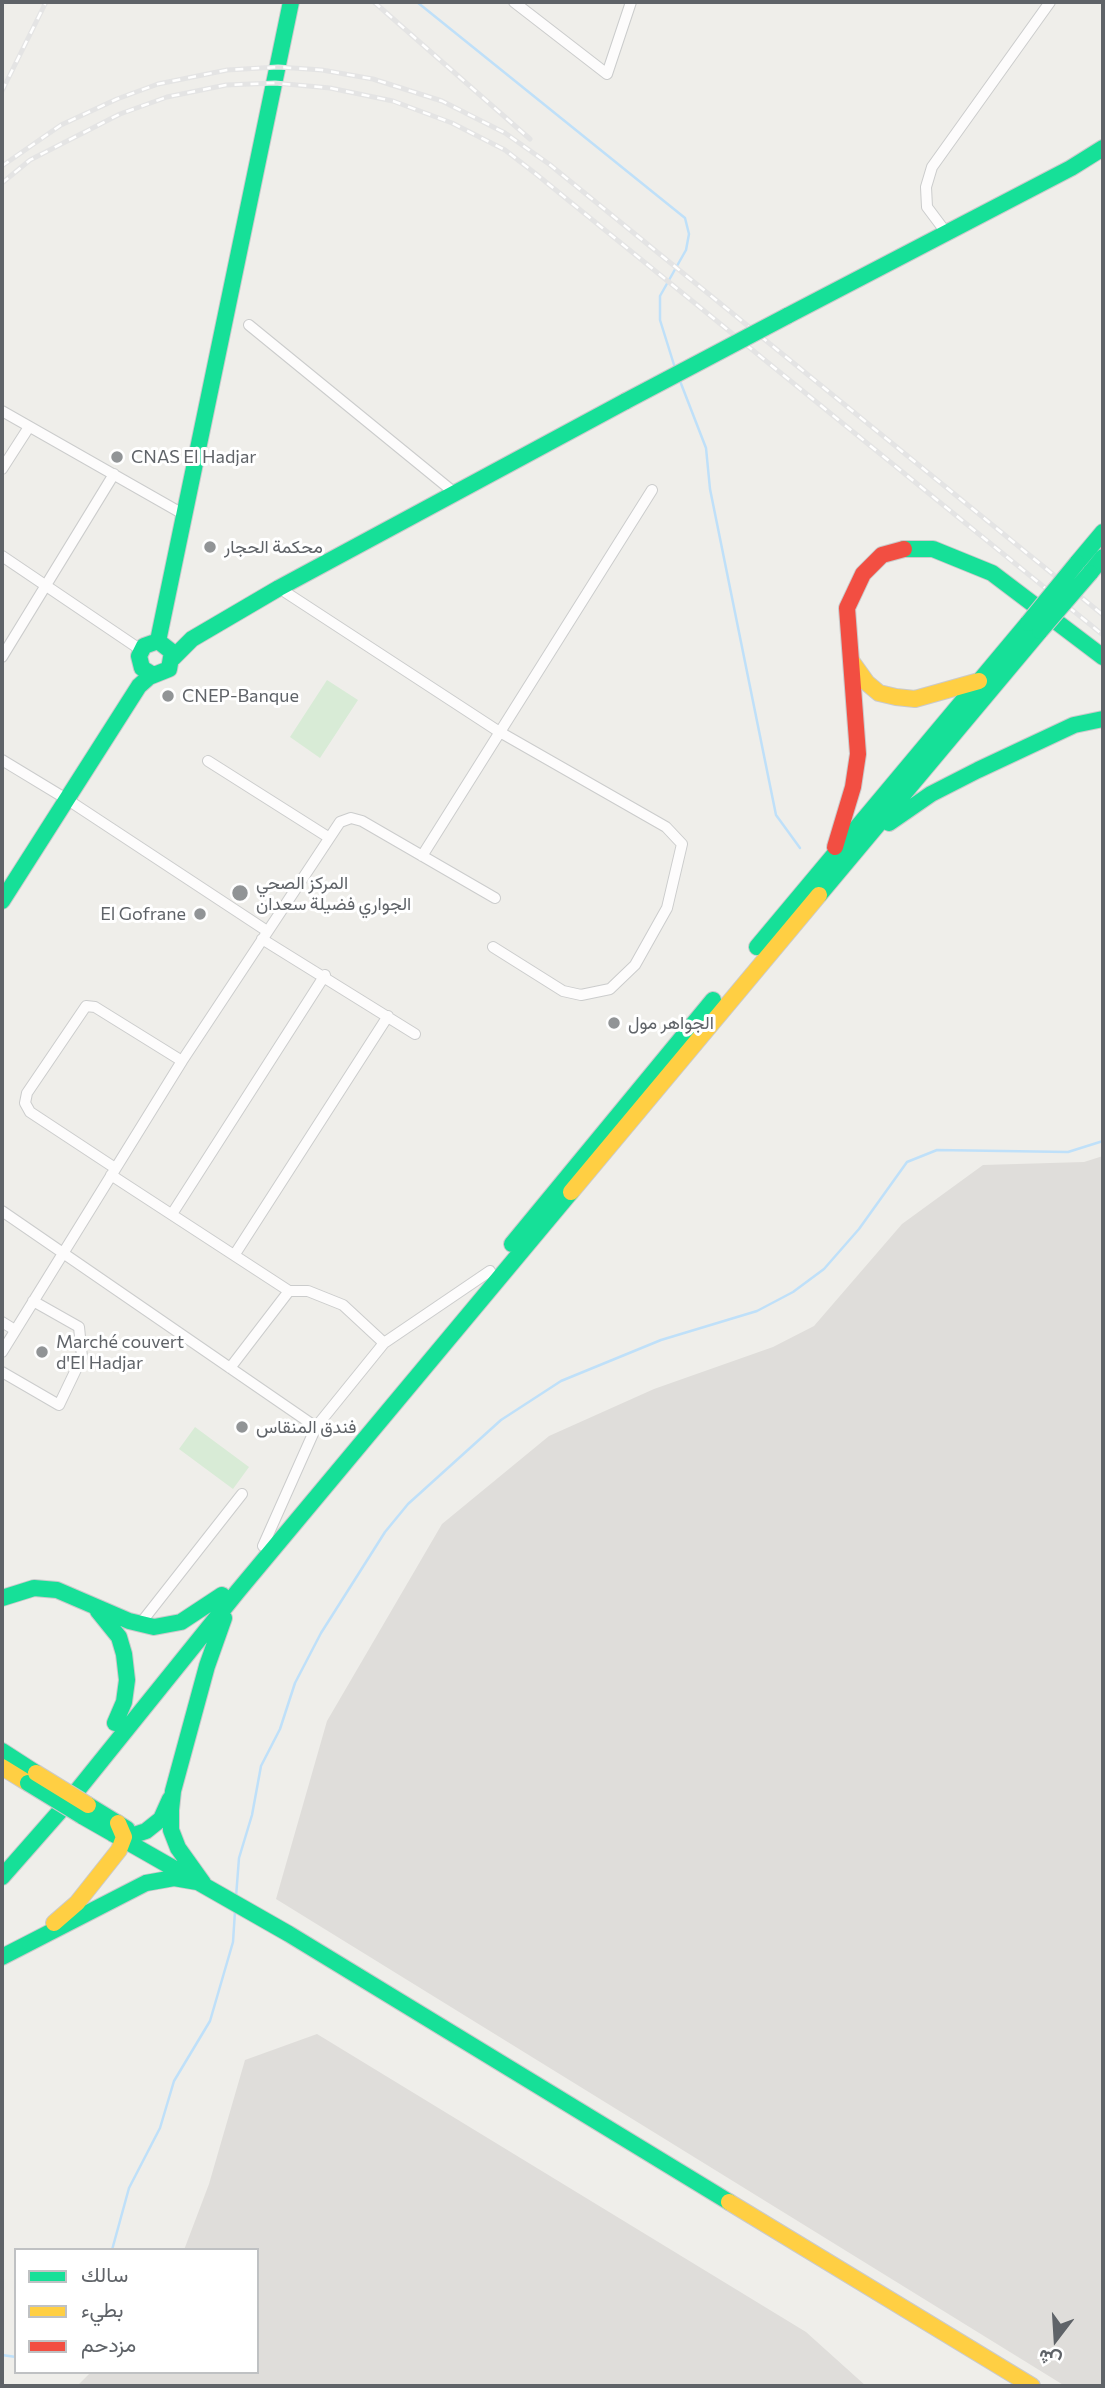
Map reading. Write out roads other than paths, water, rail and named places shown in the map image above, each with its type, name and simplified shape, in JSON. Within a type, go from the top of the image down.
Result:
[{"type":"main road","points":[[173,658],[161,642],[183,514],[269,120],[291,2]]},
{"type":"main road","points":[[148,671],[164,673],[173,658],[192,639],[279,588],[456,495],[626,401],[1071,168],[1103,148]]},
{"type":"main road","points":[[1071,168],[1103,158]]},
{"type":"main road","points":[[1071,168],[1103,164]]},
{"type":"main road","points":[[2,1858],[230,1593],[868,838],[1034,627],[1084,568],[1103,532]]},
{"type":"main road","points":[[831,859],[844,821],[859,754],[847,608],[863,573],[882,555],[906,548],[950,554],[992,573],[1103,657]]},
{"type":"main road","points":[[1084,568],[1103,557]]},
{"type":"main road","points":[[2,1877],[68,1802],[230,1593],[263,1546],[490,1271],[980,681],[1034,627]]},
{"type":"main road","points":[[148,671],[141,650],[148,643],[192,639]]},
{"type":"main road","points":[[851,659],[867,682],[879,693],[896,697],[915,699],[980,681]]},
{"type":"main road","points":[[2,901],[148,671]]},
{"type":"main road","points":[[868,838],[930,794],[1074,725],[1103,719]]},
{"type":"main road","points":[[2,1598],[22,1590],[46,1588],[69,1593],[141,1625],[164,1626],[181,1622],[230,1593]]},
{"type":"main road","points":[[206,1885],[174,1840],[170,1810],[173,1791],[230,1593]]},
{"type":"main road","points":[[90,1603],[119,1637],[124,1654],[127,1680],[124,1702],[115,1724]]},
{"type":"main road","points":[[2,1751],[32,1778],[122,1834],[183,1865],[206,1885],[1032,2386]]},
{"type":"main road","points":[[2,1767],[32,1778]]},
{"type":"main road","points":[[6,1955],[69,1911],[108,1865],[122,1834],[160,1819],[173,1791]]},
{"type":"main road","points":[[6,1955],[146,1883],[166,1878],[206,1885]]},
{"type":"street","points":[[514,2],[607,74],[631,2]]},
{"type":"street","points":[[945,232],[927,207],[926,187],[933,167],[1050,2]]},
{"type":"street","points":[[249,326],[456,495]]},
{"type":"street","points":[[2,411],[183,514]]},
{"type":"street","points":[[2,469],[29,427]]},
{"type":"street","points":[[2,657],[114,474]]},
{"type":"street","points":[[422,856],[498,731],[652,490]]},
{"type":"street","points":[[2,556],[141,650]]},
{"type":"street","points":[[279,588],[498,731],[666,827],[682,844],[667,908],[635,965],[610,989],[581,995],[563,991],[493,947]]},
{"type":"street","points":[[2,760],[68,800],[415,1034]]},
{"type":"street","points":[[208,761],[328,837]]},
{"type":"street","points":[[2,1352],[182,1061],[340,821],[357,819],[495,898]]},
{"type":"street","points":[[172,1214],[324,975]]},
{"type":"street","points":[[182,1061],[89,1005],[80,1010],[27,1093],[25,1103],[30,1112],[172,1214],[289,1291],[308,1292],[343,1305],[384,1343]]},
{"type":"street","points":[[235,1254],[388,1016]]},
{"type":"street","points":[[2,1211],[316,1427]]},
{"type":"street","points":[[263,1546],[316,1427],[384,1343],[490,1271]]},
{"type":"street","points":[[230,1368],[289,1291]]},
{"type":"street","points":[[2,1372],[59,1405],[82,1357],[79,1327],[33,1301]]},
{"type":"street","points":[[2,1322],[15,1330]]},
{"type":"street","points":[[141,1625],[242,1494]]},
{"type":"waterway","points":[[417,2],[685,218],[689,234],[686,250],[660,296],[660,320],[675,368]]},
{"type":"waterway","points":[[680,381],[706,448],[710,489],[776,815],[800,848]]},
{"type":"waterway","points":[[236,1897],[239,1858],[252,1815],[261,1766],[280,1729],[295,1683],[321,1633],[385,1532],[408,1504],[501,1420],[561,1381],[661,1340],[757,1311],[793,1292],[824,1269],[859,1229],[907,1162],[937,1150],[1068,1152],[1103,1141]]},
{"type":"waterway","points":[[113,2248],[129,2188],[160,2128],[174,2081],[210,2021],[233,1942],[235,1911]]},
{"type":"waterway","points":[[2,2355],[14,2357]]},
{"type":"railway","points":[[2,91],[46,2]]},
{"type":"railway","points":[[374,2],[530,139]]},
{"type":"railway","points":[[2,166],[61,125],[117,99],[158,84],[227,70],[278,67],[322,70],[373,79],[442,101],[505,133],[549,164],[1103,615]]},
{"type":"railway","points":[[2,183],[30,160],[120,114],[167,97],[226,85],[275,83],[330,88],[393,101],[452,123],[505,150],[536,174],[1103,635]]},
{"type":"place","name":"CNAS El Hadjar","points":[[117,457]]},
{"type":"place","name":"محكمة الحجار","points":[[210,547]]},
{"type":"place","name":"CNEP-Banque","points":[[168,696]]},
{"type":"place","name":"المركز الصحي الجواري فضيلة سعدان","points":[[240,893]]},
{"type":"place","name":"El Gofrane","points":[[200,914]]},
{"type":"place","name":"الجواهر مول","points":[[614,1023]]},
{"type":"place","name":"Marché couvert d'El Hadjar","points":[[42,1352]]},
{"type":"place","name":"فندق المنقاس","points":[[242,1427]]}]
